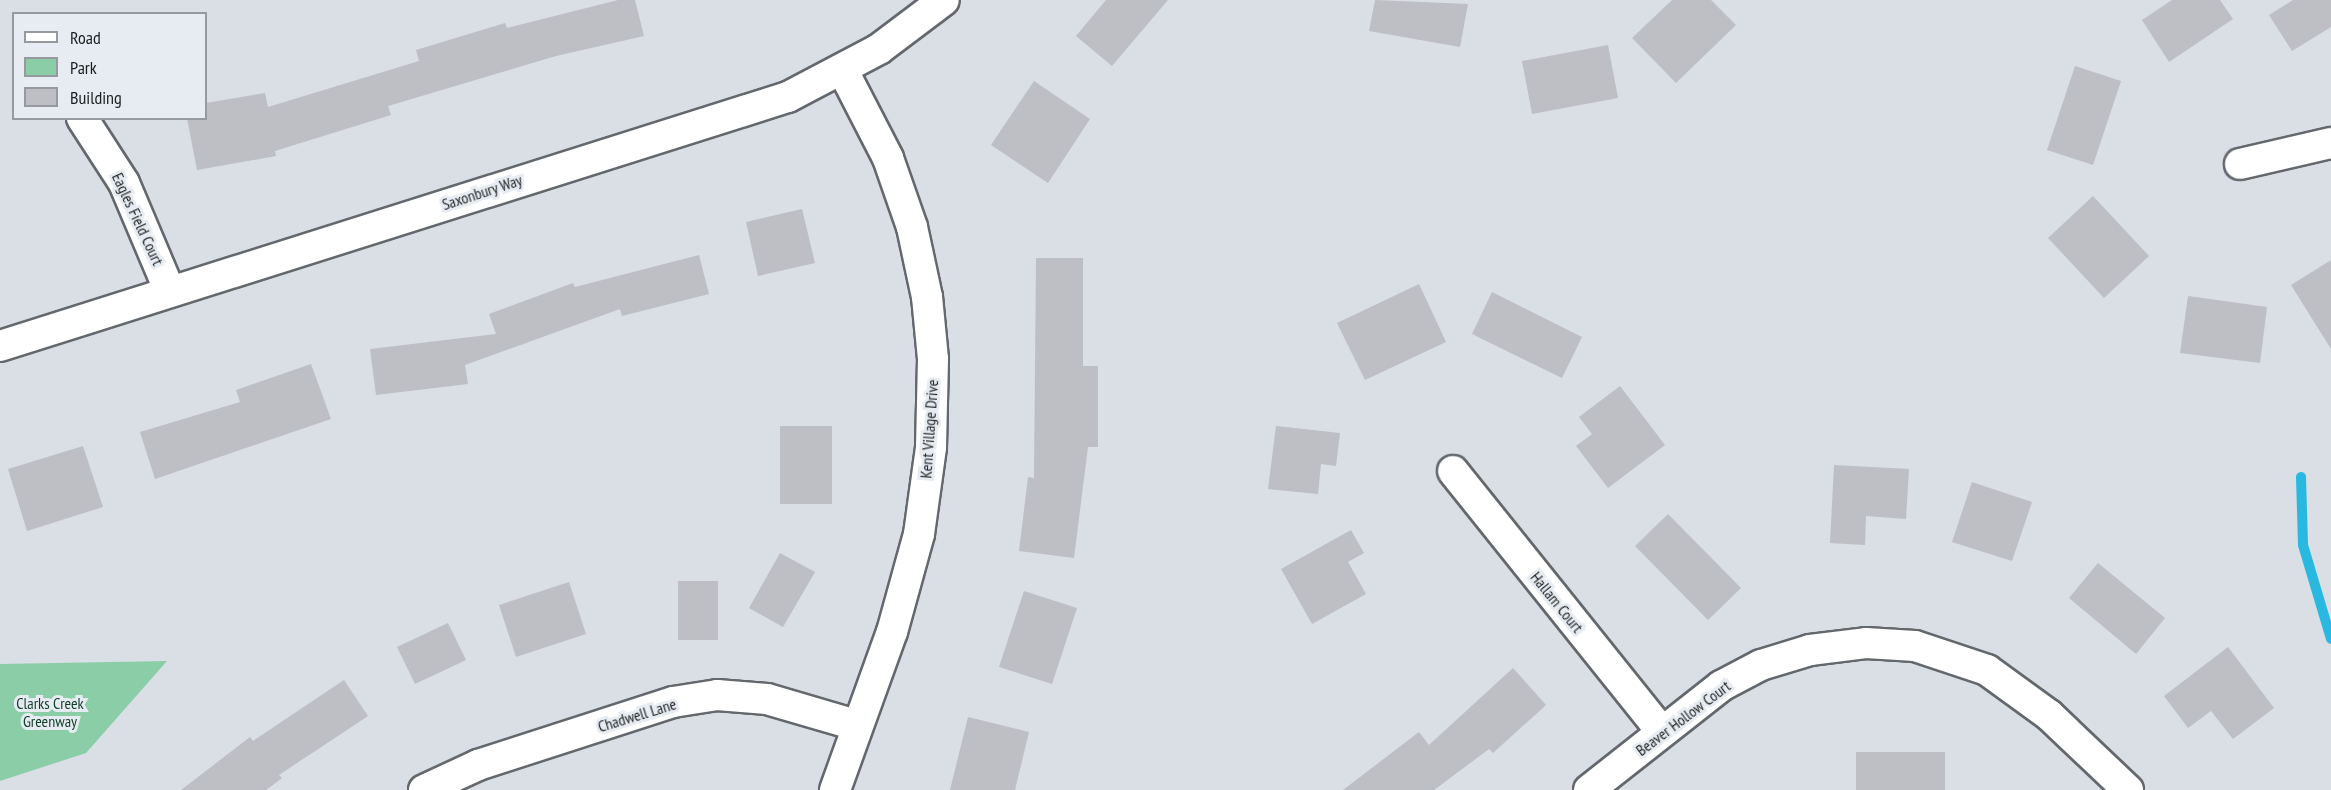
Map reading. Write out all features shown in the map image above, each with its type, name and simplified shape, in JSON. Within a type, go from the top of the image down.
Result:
[{"type":"street","name":"Saxonbury Way","points":[[0,346],[789,97],[843,71],[944,0]]},
{"type":"street","name":"Kent Village Drive","points":[[835,790],[856,725],[892,632],[919,534],[931,447],[933,359],[927,297],[912,227],[888,158],[843,71]]},
{"type":"street","name":"Eagles Field Court","points":[[83,120],[124,183],[170,292]]},
{"type":"street","points":[[2240,164],[2331,142]]},
{"type":"street","name":"Hallam Court","points":[[1453,471],[1662,732]]},
{"type":"street","name":"Beaver Hollow Court","points":[[1589,790],[1721,686],[1761,665],[1810,650],[1893,643],[1963,660],[2008,683],[2128,790]]},
{"type":"street","name":"Chadwell Lane","points":[[424,790],[478,765],[672,702],[749,696],[856,725]]},
{"type":"green space","name":"Clarks Creek Greenway","points":[[167,661],[86,753],[0,781],[0,664]]},
{"type":"building","points":[[618,0],[635,0],[644,36],[556,56],[388,106],[391,115],[275,151],[276,156],[197,170],[187,120],[207,120],[207,103],[265,93],[268,107],[419,61],[416,50],[505,23],[507,28]]},
{"type":"building","points":[[1106,0],[1168,0],[1112,66],[1076,36]]},
{"type":"building","points":[[1375,0],[1468,4],[1460,47],[1369,31]]},
{"type":"building","points":[[1672,0],[1711,0],[1736,25],[1676,83],[1632,38]]},
{"type":"building","points":[[2172,0],[2220,0],[2233,19],[2169,62],[2142,20]]},
{"type":"building","points":[[2293,0],[2331,0],[2331,27],[2292,51],[2269,15]]},
{"type":"building","points":[[1608,45],[1618,98],[1532,114],[1522,61]]},
{"type":"building","points":[[2075,66],[2121,81],[2093,165],[2047,150]]},
{"type":"building","points":[[1034,81],[1090,119],[1048,183],[991,145]]},
{"type":"building","points":[[2093,196],[2149,256],[2104,298],[2048,238]]},
{"type":"building","points":[[802,209],[815,263],[758,276],[746,222]]},
{"type":"building","points":[[699,255],[709,294],[622,316],[620,309],[465,365],[468,384],[376,395],[370,349],[496,334],[489,314],[573,283],[575,287]]},
{"type":"building","points":[[1036,258],[1083,258],[1083,366],[1098,366],[1098,447],[1088,447],[1074,558],[1019,551],[1028,477],[1034,478]]},
{"type":"building","points":[[2331,260],[2331,349],[2291,285]]},
{"type":"building","points":[[1419,284],[1446,342],[1365,380],[1337,323]]},
{"type":"building","points":[[1492,292],[1582,337],[1562,378],[1472,334]]},
{"type":"building","points":[[2188,296],[2267,307],[2260,363],[2180,353]]},
{"type":"building","points":[[311,364],[331,419],[155,479],[140,432],[240,402],[236,390]]},
{"type":"building","points":[[1620,386],[1665,445],[1608,488],[1576,446],[1592,434],[1579,417]]},
{"type":"building","points":[[780,426],[832,426],[832,504],[780,504]]},
{"type":"building","points":[[1276,426],[1340,433],[1336,466],[1321,464],[1318,494],[1268,489]]},
{"type":"building","points":[[83,446],[103,507],[27,531],[8,469]]},
{"type":"building","points":[[1834,465],[1909,469],[1906,519],[1866,516],[1865,545],[1830,543]]},
{"type":"building","points":[[1972,482],[2032,502],[2012,561],[1952,542]]},
{"type":"building","points":[[1668,514],[1741,588],[1708,620],[1635,546]]},
{"type":"building","points":[[1351,530],[1364,553],[1348,562],[1366,594],[1312,624],[1281,569]]},
{"type":"building","points":[[780,553],[815,572],[783,627],[749,608]]},
{"type":"building","points":[[2098,563],[2165,618],[2136,654],[2069,598]]},
{"type":"building","points":[[678,581],[718,581],[718,640],[678,640]]},
{"type":"building","points":[[569,582],[586,634],[516,657],[499,605]]},
{"type":"building","points":[[1024,591],[1077,608],[1052,684],[999,667]]},
{"type":"building","points":[[448,623],[466,660],[415,684],[397,647]]},
{"type":"building","points":[[2228,647],[2274,708],[2233,739],[2211,711],[2188,728],[2164,696]]},
{"type":"building","points":[[1513,668],[1546,705],[1493,753],[1489,749],[1434,790],[1343,790],[1419,732],[1429,745]]},
{"type":"building","points":[[344,680],[368,716],[279,775],[282,778],[266,790],[181,790],[250,737],[253,741]]},
{"type":"building","points":[[968,717],[1029,732],[1015,790],[950,790]]},
{"type":"building","points":[[1856,752],[1945,752],[1945,790],[1856,790]]},
{"type":"waterway","points":[[2301,477],[2303,545],[2331,639]]}]
